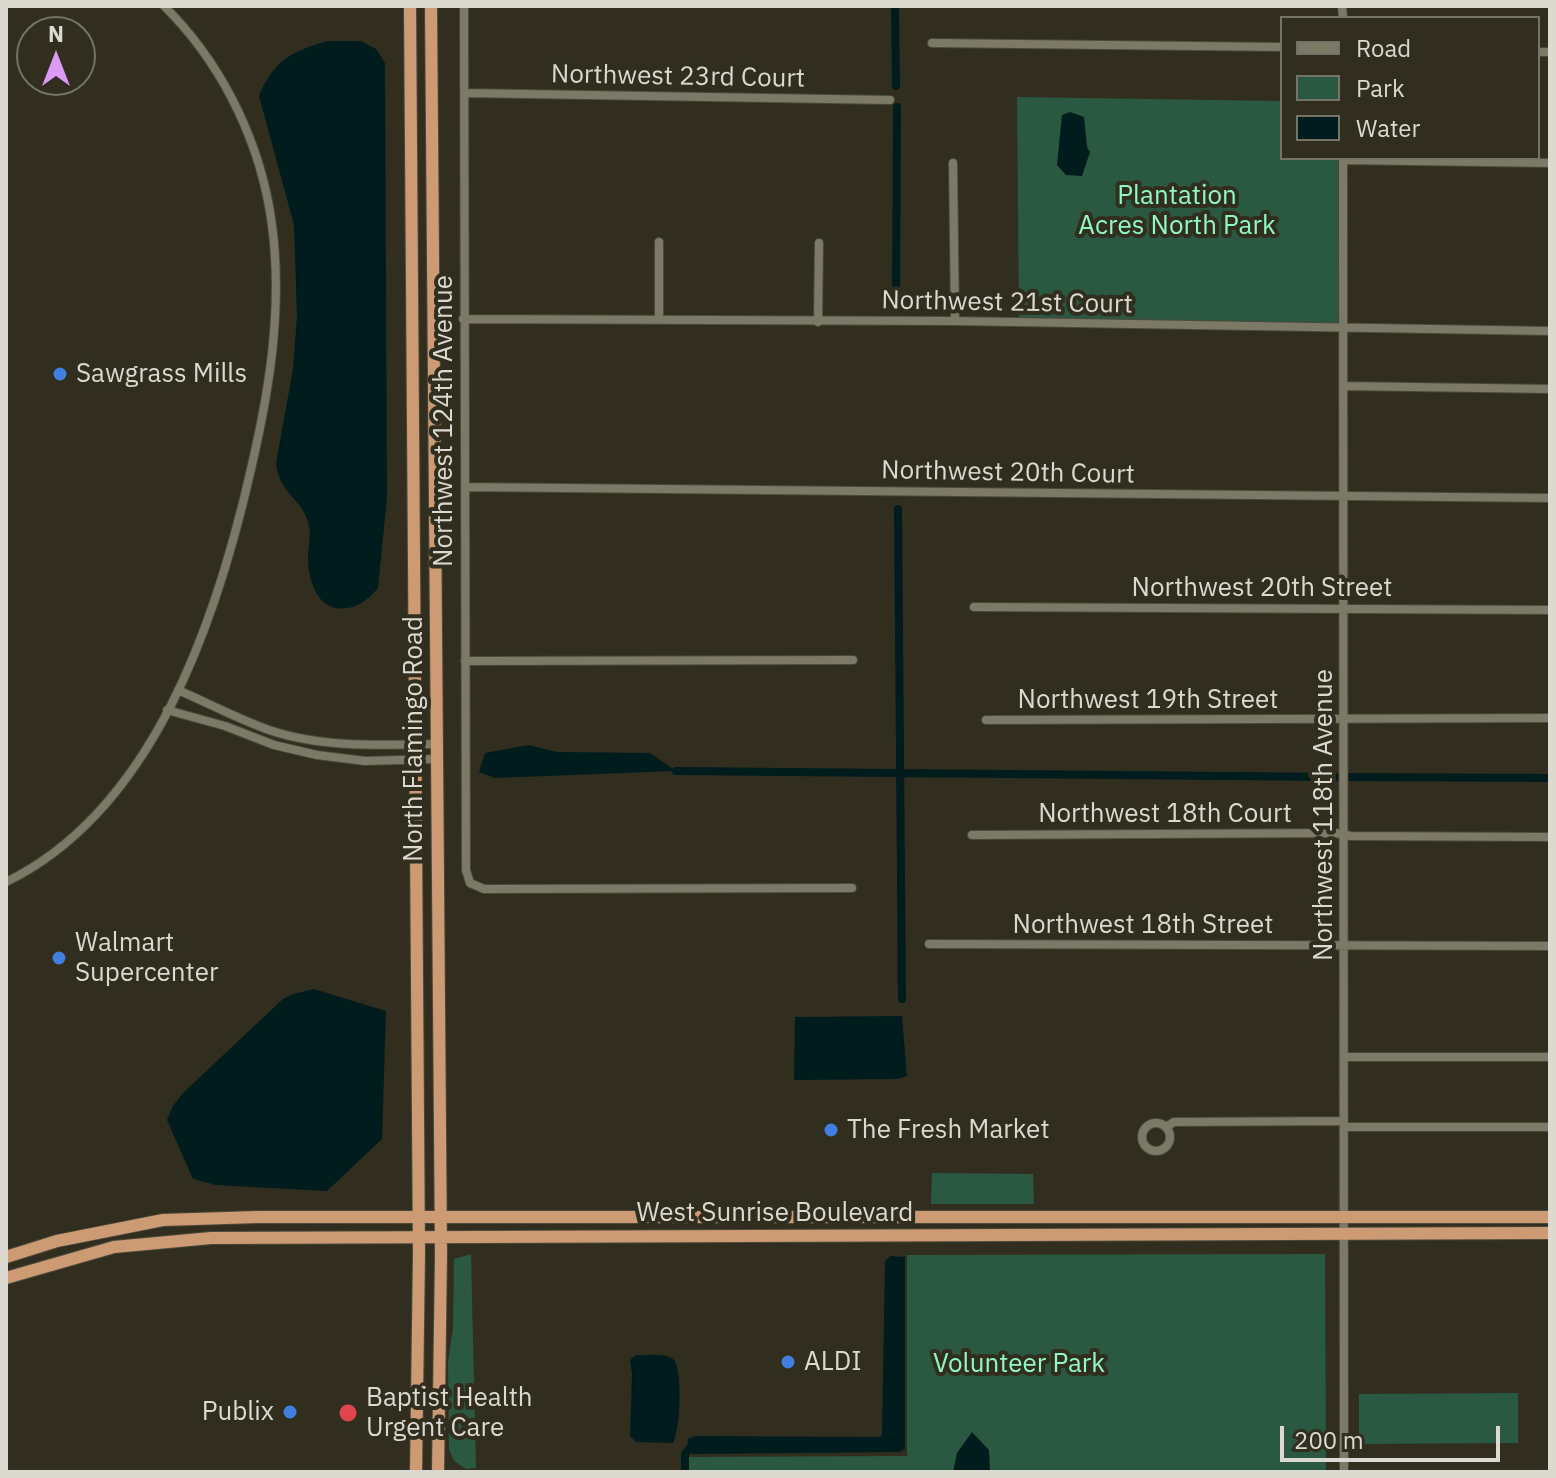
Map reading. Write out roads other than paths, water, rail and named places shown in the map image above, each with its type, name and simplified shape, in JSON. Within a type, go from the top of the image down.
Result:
[{"type":"highway","name":"North Flamingo Road","points":[[410,6],[419,1237],[416,1472]]},
{"type":"highway","name":"North Flamingo Road","points":[[431,6],[441,1236],[438,1472]]},
{"type":"highway","name":"West Sunrise Boulevard","points":[[6,1257],[57,1241],[175,1219],[418,1215],[1550,1217]]},
{"type":"highway","name":"West Sunrise Boulevard","points":[[6,1278],[114,1247],[211,1238],[1550,1233]]},
{"type":"street","points":[[6,882],[44,859],[97,812],[127,778],[178,690],[218,596],[238,527],[267,403],[276,271],[269,206],[251,139],[235,104],[200,46],[164,6]]},
{"type":"street","name":"Northwest 124th Avenue","points":[[464,6],[466,870],[470,883],[484,889],[852,888]]},
{"type":"street","points":[[932,43],[1280,47]]},
{"type":"street","name":"Northwest 23rd Court","points":[[465,93],[890,100]]},
{"type":"street","name":"Northwest 118th Avenue","points":[[1343,160],[1344,1472]]},
{"type":"street","points":[[1395,160],[1550,163]]},
{"type":"street","points":[[953,163],[955,321]]},
{"type":"street","points":[[659,242],[659,319]]},
{"type":"street","points":[[818,322],[819,243]]},
{"type":"street","name":"Northwest 21st Court","points":[[463,319],[955,321],[1550,331]]},
{"type":"street","points":[[1343,386],[1550,389]]},
{"type":"street","name":"Northwest 20th Court","points":[[465,487],[1550,498]]},
{"type":"street","name":"Northwest 20th Street","points":[[974,607],[1550,610]]},
{"type":"street","points":[[465,661],[853,660]]},
{"type":"street","points":[[178,690],[269,730],[316,740],[436,744]]},
{"type":"street","points":[[167,710],[225,726],[274,745],[317,755],[365,761],[436,759]]},
{"type":"street","name":"Northwest 19th Street","points":[[986,720],[1550,718]]},
{"type":"street","name":"Northwest 18th Court","points":[[972,835],[1550,837]]},
{"type":"street","name":"Northwest 18th Street","points":[[929,944],[1550,946]]},
{"type":"street","points":[[1345,1057],[1550,1057]]},
{"type":"street","points":[[1166,1127],[1174,1122],[1550,1127]]},
{"type":"water","points":[[327,41],[361,41],[376,49],[385,63],[387,497],[378,588],[360,604],[343,609],[323,602],[314,589],[308,566],[308,522],[281,482],[276,463],[293,369],[297,317],[294,225],[259,96],[271,74],[285,59]]},
{"type":"water","points":[[1070,112],[1084,117],[1090,152],[1082,176],[1066,175],[1057,165],[1062,115]]},
{"type":"water","points":[[529,745],[557,752],[650,753],[676,771],[495,778],[479,772],[485,753]]},
{"type":"water","points":[[314,989],[386,1011],[382,1139],[327,1191],[216,1185],[193,1179],[167,1120],[173,1106],[283,999]]},
{"type":"water","points":[[902,1016],[907,1076],[898,1079],[794,1080],[795,1017]]},
{"type":"water","points":[[890,1256],[905,1257],[905,1449],[900,1452],[693,1454],[687,1449],[688,1439],[694,1436],[882,1435],[885,1261]]},
{"type":"water","points":[[636,1355],[666,1356],[674,1360],[677,1366],[680,1401],[673,1443],[636,1442],[630,1436],[630,1360]]},
{"type":"water","points":[[972,1432],[989,1450],[990,1472],[953,1472],[957,1453]]},
{"type":"waterway","points":[[895,6],[896,86]]},
{"type":"waterway","points":[[896,304],[897,107]]},
{"type":"waterway","points":[[898,509],[902,999]]},
{"type":"waterway","points":[[676,771],[1338,777]]},
{"type":"waterway","points":[[1350,777],[1550,778]]},
{"type":"waterway","points":[[685,1472],[685,1454],[693,1445]]},
{"type":"place","name":"Sawgrass Mills","points":[[60,374]]},
{"type":"place","name":"Walmart Supercenter","points":[[59,958]]},
{"type":"place","name":"The Fresh Market","points":[[831,1130]]},
{"type":"place","name":"ALDI","points":[[788,1362]]},
{"type":"place","name":"Publix","points":[[290,1412]]},
{"type":"place","name":"Baptist Health Urgent Care","points":[[348,1413]]},
{"type":"park label","name":"Plantation Acres North Park","points":[[1177,211]]},
{"type":"park label","name":"Volunteer Park","points":[[1019,1364]]}]
